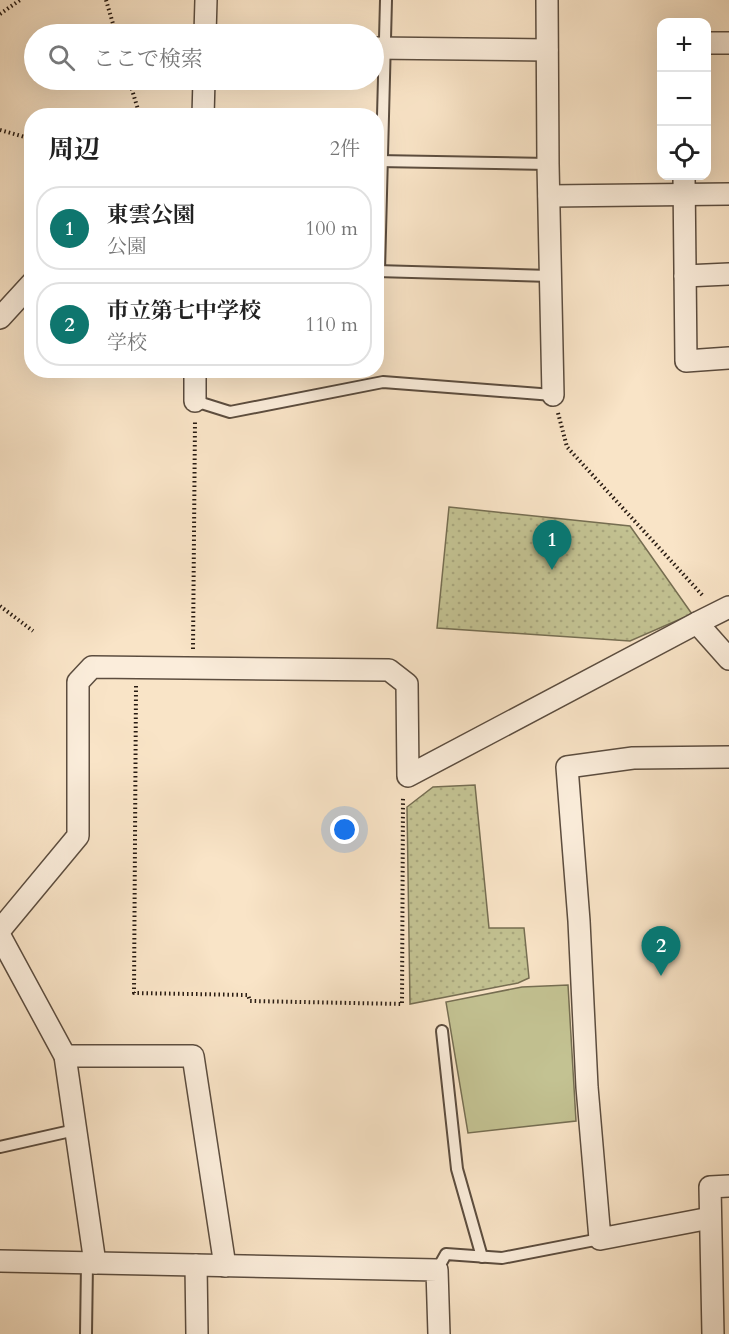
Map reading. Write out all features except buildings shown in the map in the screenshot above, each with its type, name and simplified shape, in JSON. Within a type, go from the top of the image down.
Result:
[{"type":"street","points":[[205,24],[206,0]]},
{"type":"street","points":[[547,0],[553,395]]},
{"type":"street","points":[[711,43],[729,43]]},
{"type":"street","points":[[384,48],[547,50]]},
{"type":"street","points":[[203,108],[204,90]]},
{"type":"street","points":[[549,196],[684,185],[729,194]]},
{"type":"street","points":[[684,185],[686,361],[729,358]]},
{"type":"street","points":[[685,276],[729,274]]},
{"type":"street","points":[[0,318],[24,292]]},
{"type":"street","points":[[195,378],[195,401]]},
{"type":"street","points":[[0,930],[78,836],[78,682],[92,667],[389,670],[406,684],[408,776],[723,610]]},
{"type":"street","points":[[697,623],[729,659]]},
{"type":"street","points":[[710,1218],[600,1239],[587,1087],[579,921],[567,767],[633,758],[729,758]]},
{"type":"street","points":[[0,936],[65,1056],[91,1263]]},
{"type":"street","points":[[65,1056],[194,1056],[225,1266]]},
{"type":"street","points":[[713,1334],[710,1187],[729,1186]]},
{"type":"street","points":[[0,1261],[436,1270],[439,1334]]},
{"type":"street","points":[[196,1265],[197,1334]]},
{"type":"lane","points":[[382,24],[386,0]]},
{"type":"lane","points":[[379,90],[379,108]]},
{"type":"lane","points":[[384,161],[548,164]]},
{"type":"lane","points":[[384,271],[550,276]]},
{"type":"lane","points":[[195,401],[230,412],[383,382],[553,395]]},
{"type":"lane","points":[[442,1031],[457,1169],[482,1257]]},
{"type":"lane","points":[[0,1147],[75,1130]]},
{"type":"lane","points":[[436,1270],[446,1254],[502,1258],[600,1239]]},
{"type":"lane","points":[[86,1334],[91,1263]]},
{"type":"path","points":[[0,14],[20,0]]},
{"type":"path","points":[[106,0],[113,24]]},
{"type":"path","points":[[132,90],[138,108]]},
{"type":"path","points":[[0,130],[24,137]]},
{"type":"path","points":[[553,395],[567,447],[723,610]]},
{"type":"path","points":[[193,668],[195,401]]},
{"type":"path","points":[[0,606],[33,631]]},
{"type":"path","points":[[136,667],[134,993],[248,995],[250,1001],[402,1004],[403,779],[408,776]]},
{"type":"shaded area","points":[[449,507],[630,526],[692,614],[630,641],[437,628]]},
{"type":"shaded area","points":[[475,785],[489,928],[524,928],[529,978],[518,983],[410,1004],[407,807],[433,787]]},
{"type":"shaded area","points":[[568,985],[576,1121],[468,1133],[446,1002],[522,987]]},
{"type":"place","name":"東雲公園","points":[[552,570]]},
{"type":"place","name":"市立第七中学校","points":[[661,976]]}]
